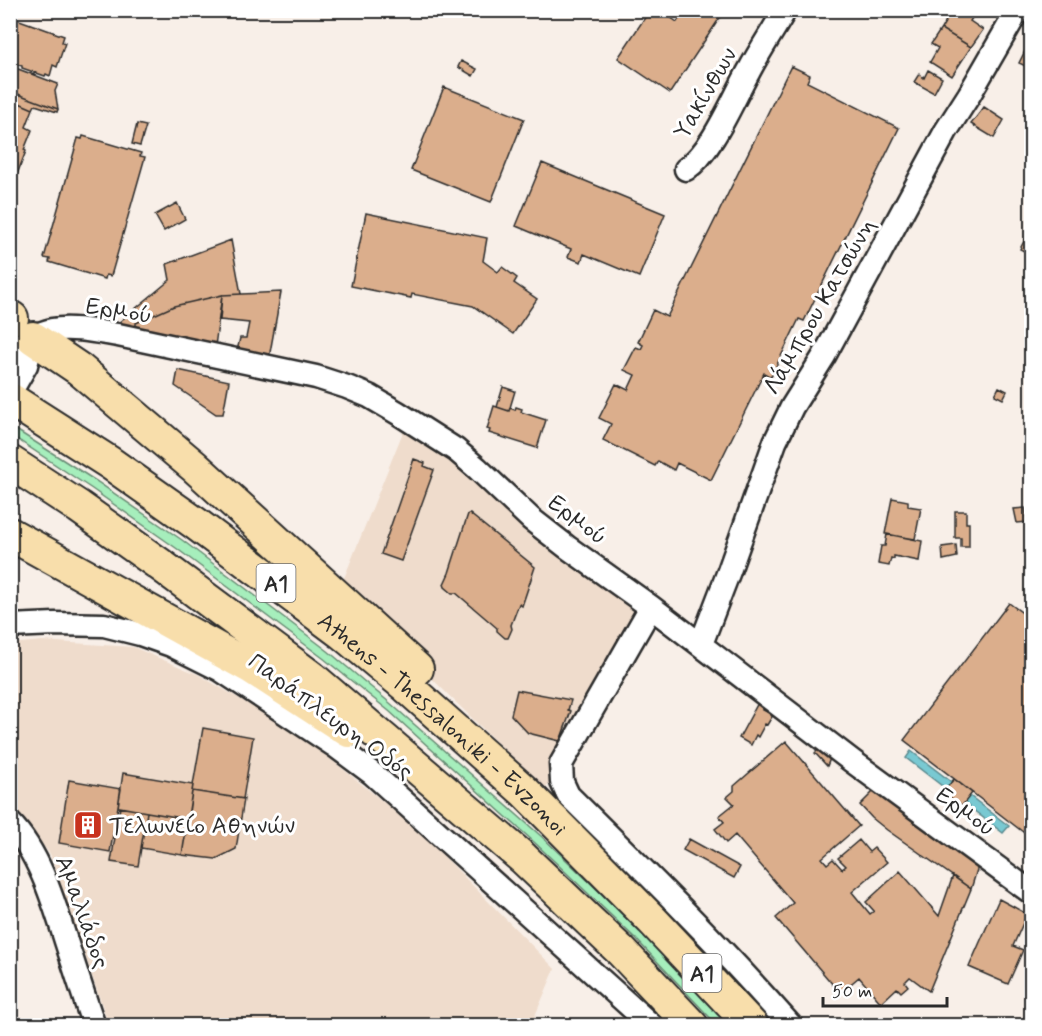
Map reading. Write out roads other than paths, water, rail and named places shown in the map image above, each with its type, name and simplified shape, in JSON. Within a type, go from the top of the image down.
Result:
[{"type":"highway","points":[[17,332],[80,369],[195,467],[424,675],[477,730],[524,791]]},
{"type":"highway","name":"Athens - Thessaloniki - Evzonoi","points":[[13,391],[342,633],[407,687],[524,791],[652,920],[752,1026]]},
{"type":"highway","name":"Athens - Thessaloniki - Evzonoi","points":[[10,462],[162,566],[311,676],[523,858],[621,951],[692,1026]]},
{"type":"highway","points":[[10,534],[252,668],[340,724],[403,771],[489,829]]},
{"type":"street","name":"Υακίνθων","points":[[686,169],[695,164],[709,144],[785,10]]},
{"type":"street","name":"Λάμπρου Κατσώνη","points":[[701,644],[782,424],[824,356],[945,131],[969,95],[1018,10]]},
{"type":"street","name":"Ερμού","points":[[17,332],[64,329],[118,335],[316,377],[369,396],[456,450],[531,519],[567,547],[598,567],[1032,894]]},
{"type":"street","points":[[13,391],[26,365],[17,332]]},
{"type":"street","points":[[651,607],[561,764],[562,782],[568,795],[750,978],[791,1026]]},
{"type":"street","name":"Παράπλευρη Οδός","points":[[10,626],[104,625],[171,645],[220,670],[373,774],[652,1026]]},
{"type":"street","name":"Αμαλιάδος","points":[[10,823],[35,858],[53,898],[94,1026]]},
{"type":"water","points":[[911,751],[1009,826],[1003,833],[906,758]]},
{"type":"place","name":"Τελωνείο Αθηνών","points":[[88,825]]}]
